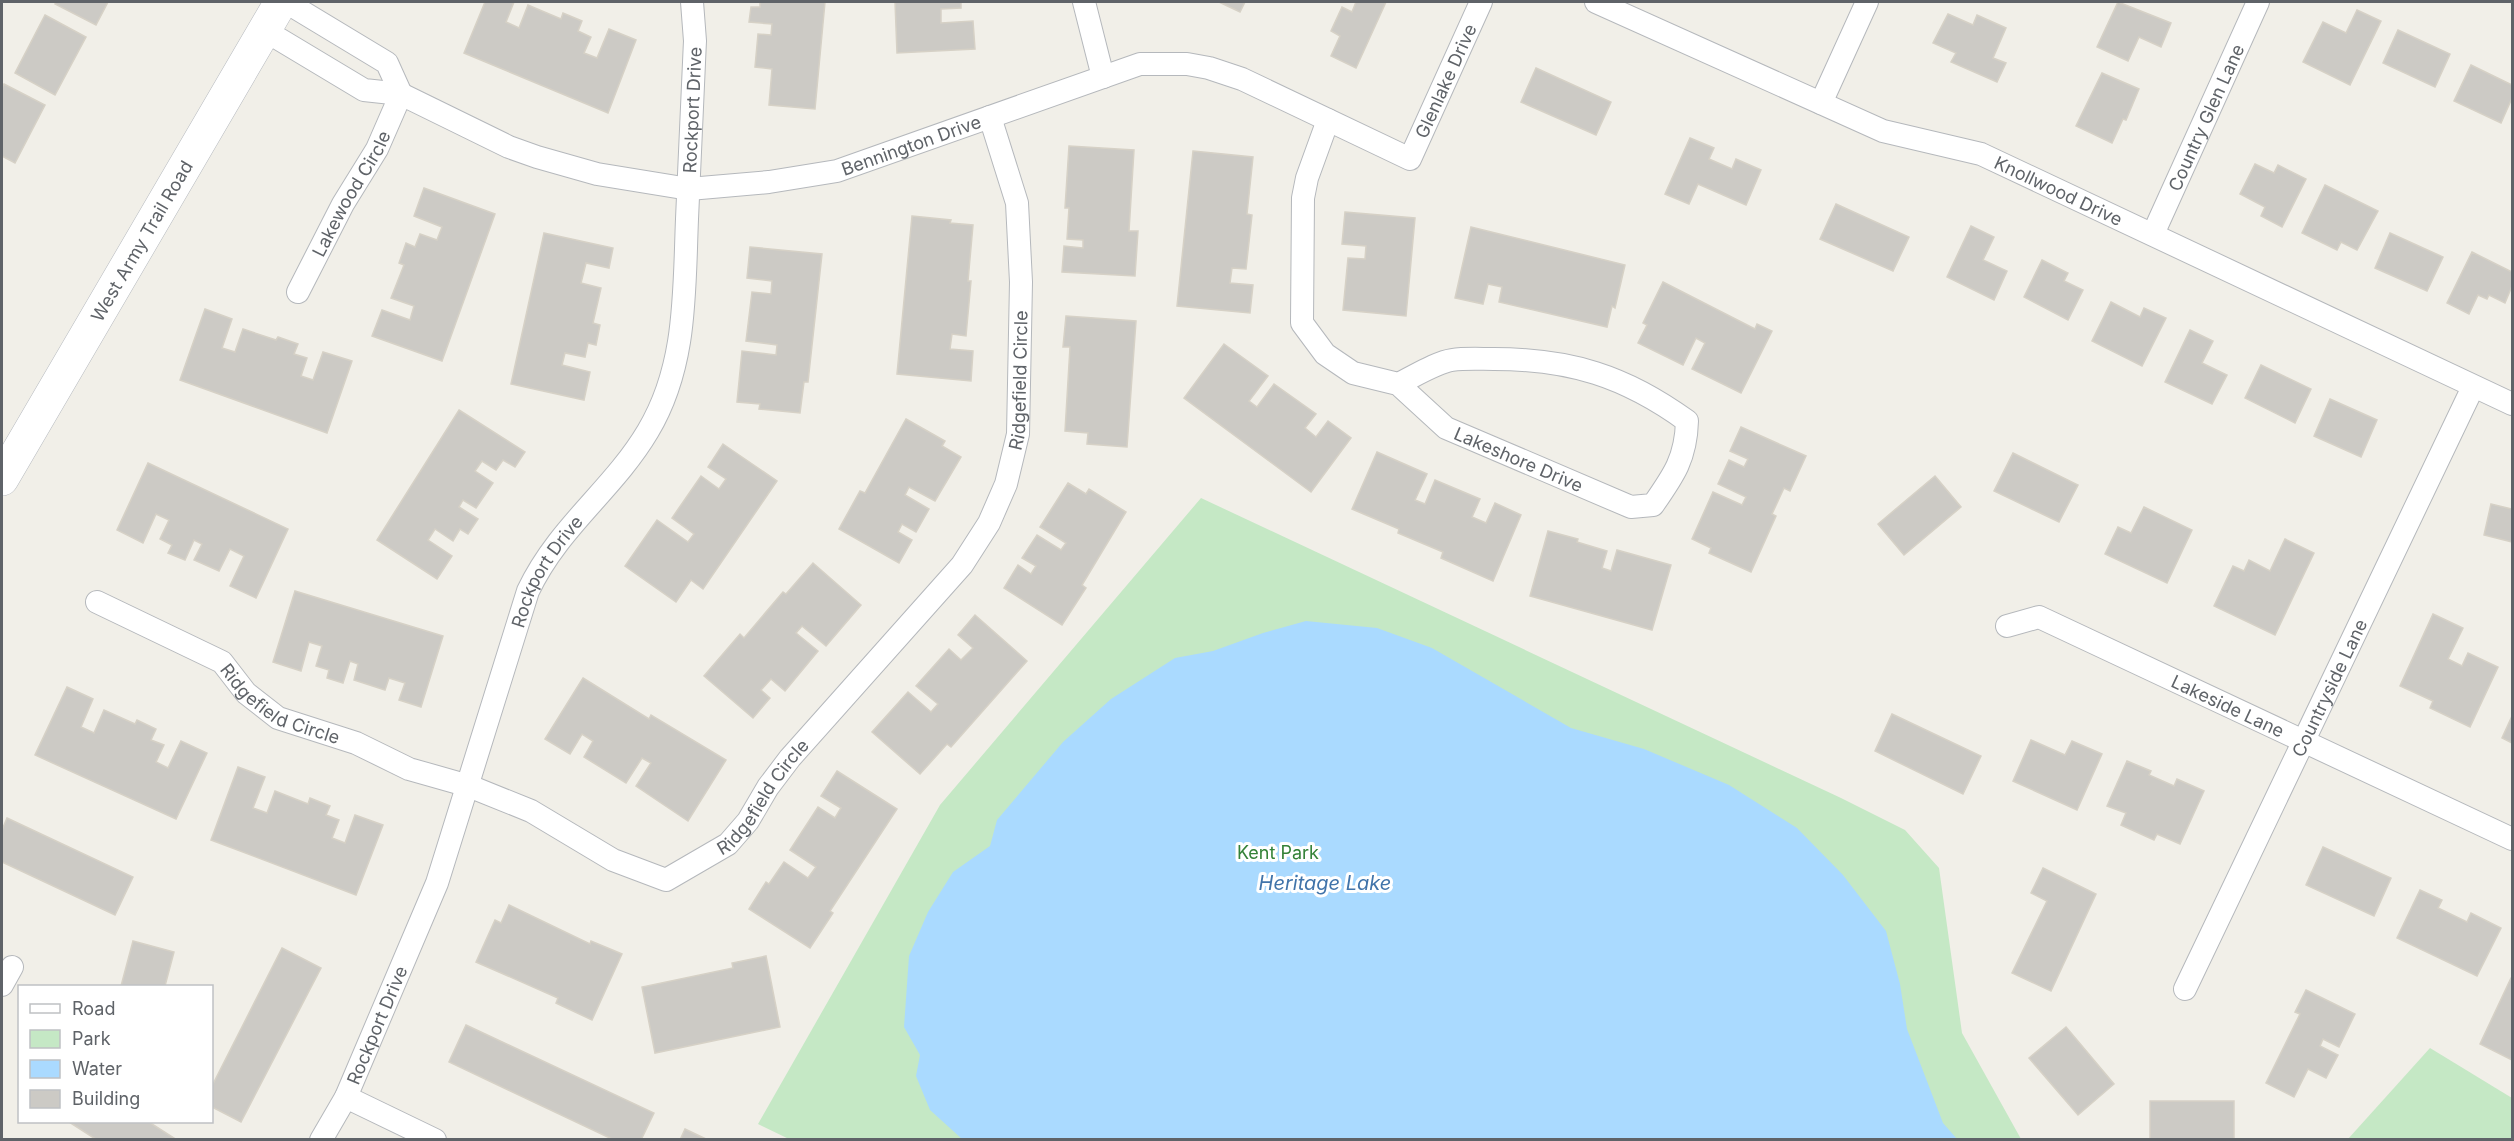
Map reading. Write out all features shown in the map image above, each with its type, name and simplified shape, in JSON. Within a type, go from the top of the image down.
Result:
[{"type":"main road","name":"West Army Trail Road","points":[[2,479],[281,2]]},
{"type":"street","points":[[286,2],[387,63],[401,94]]},
{"type":"street","name":"Rockport Drive","points":[[321,1140],[346,1097],[437,884],[469,786],[520,613],[537,573],[562,534],[625,464],[648,432],[667,394],[676,367],[681,338],[688,189],[694,41],[692,2]]},
{"type":"street","points":[[1084,2],[1103,77]]},
{"type":"street","name":"Glenlake Drive","points":[[1410,159],[1481,2]]},
{"type":"street","name":"Knollwood Drive","points":[[1596,2],[1883,131],[1982,154],[2512,404]]},
{"type":"street","points":[[1821,103],[1867,2]]},
{"type":"street","name":"Country Glen Lane","points":[[2152,234],[2258,2]]},
{"type":"street","name":"Bennington Drive","points":[[264,30],[364,90],[401,94],[480,134],[537,158],[597,174],[688,189],[769,182],[837,171],[1140,64],[1186,64],[1209,68],[1242,79],[1410,159]]},
{"type":"street","name":"Lakewood Circle","points":[[298,292],[343,204],[377,149],[401,94]]},
{"type":"street","name":"Ridgefield Circle","points":[[97,602],[222,662],[246,693],[278,718],[356,743],[409,769],[469,786],[531,811],[613,860],[666,880],[729,844],[739,833],[768,787],[790,758],[962,565],[989,524],[1006,484],[1018,434],[1020,401],[1020,282],[1017,203],[990,117]]},
{"type":"street","points":[[1328,120],[1307,178],[1303,198],[1302,323],[1316,345],[1340,366],[1353,373],[1398,384]]},
{"type":"street","name":"Lakeshore Drive","points":[[1523,359],[1561,363],[1599,373],[1669,408],[1686,421],[1686,444],[1677,471],[1653,505],[1631,507],[1446,428],[1398,384],[1451,360],[1523,359]]},
{"type":"street","name":"Countryside Lane","points":[[2185,989],[2473,387]]},
{"type":"street","name":"Lakeside Lane","points":[[2007,626],[2040,617],[2512,839]]},
{"type":"street","points":[[346,1097],[435,1140]]},
{"type":"green space","name":"Heritage Lake","points":[[1201,498],[1905,830],[1939,868],[1962,1033],[2021,1139],[791,1140],[758,1124],[940,805]]},
{"type":"green space","points":[[2430,1048],[2512,1098],[2512,1139],[2348,1139]]},
{"type":"water","name":"Heritage Lake","points":[[1306,621],[1377,628],[1432,648],[1571,728],[1644,749],[1729,785],[1797,828],[1843,875],[1886,931],[1900,984],[1907,1029],[1943,1123],[1957,1139],[962,1139],[930,1110],[916,1076],[920,1055],[904,1027],[909,956],[928,912],[953,872],[990,846],[997,820],[1063,742],[1111,699],[1175,658],[1213,651]]},
{"type":"building","points":[[56,2],[108,2],[96,25],[55,4]]},
{"type":"building","points":[[485,2],[514,2],[506,22],[519,28],[528,5],[561,19],[563,13],[582,21],[578,31],[591,37],[584,53],[597,58],[609,29],[636,40],[608,113],[464,53]]},
{"type":"building","points":[[760,2],[825,2],[815,109],[769,105],[772,69],[755,67],[758,34],[771,35],[772,24],[749,22],[751,7],[760,7]]},
{"type":"building","points":[[895,2],[961,2],[961,8],[941,9],[941,23],[973,21],[975,49],[897,53]]},
{"type":"building","points":[[1219,2],[1245,2],[1240,12]]},
{"type":"building","points":[[1356,2],[1386,2],[1356,68],[1331,56],[1340,36],[1331,31],[1342,7],[1352,12]]},
{"type":"building","points":[[2118,2],[2171,23],[2161,47],[2139,37],[2128,61],[2097,47]]},
{"type":"building","points":[[2357,10],[2381,21],[2350,85],[2303,62],[2323,22],[2346,33]]},
{"type":"building","points":[[1948,14],[1973,25],[1977,15],[2006,28],[1993,58],[2006,63],[1997,82],[1951,62],[1956,53],[1933,43]]},
{"type":"building","points":[[45,15],[86,37],[55,95],[15,73]]},
{"type":"building","points":[[2398,30],[2450,54],[2435,87],[2383,63]]},
{"type":"building","points":[[2471,65],[2512,85],[2512,98],[2501,123],[2454,101]]},
{"type":"building","points":[[1536,68],[1611,102],[1596,135],[1521,102]]},
{"type":"building","points":[[2102,73],[2139,89],[2126,120],[2123,119],[2112,143],[2076,126]]},
{"type":"building","points":[[4,84],[45,105],[15,163],[2,156],[2,88]]},
{"type":"building","points":[[1690,138],[1714,148],[1709,159],[1732,169],[1736,159],[1761,170],[1746,205],[1698,184],[1689,204],[1665,194]]},
{"type":"building","points":[[1069,146],[1134,150],[1129,231],[1138,231],[1135,276],[1062,272],[1064,246],[1083,248],[1083,240],[1067,239],[1069,208],[1065,208]]},
{"type":"building","points":[[1193,151],[1253,157],[1247,214],[1252,215],[1246,269],[1232,268],[1230,283],[1253,285],[1250,313],[1177,306]]},
{"type":"building","points":[[2255,164],[2274,173],[2278,165],[2306,179],[2282,227],[2261,216],[2265,207],[2240,194]]},
{"type":"building","points":[[2325,185],[2378,211],[2357,250],[2341,242],[2337,250],[2302,233]]},
{"type":"building","points":[[424,188],[495,214],[442,361],[372,336],[382,310],[410,320],[414,306],[391,298],[404,265],[399,263],[406,243],[415,247],[420,234],[437,240],[442,227],[414,216]]},
{"type":"building","points":[[1836,204],[1909,237],[1893,271],[1820,239]]},
{"type":"building","points":[[1345,212],[1415,218],[1406,316],[1343,310],[1348,258],[1365,259],[1366,246],[1342,244]]},
{"type":"building","points":[[912,216],[973,225],[966,336],[952,334],[950,349],[973,351],[971,381],[897,374]]},
{"type":"building","points":[[1971,226],[1994,237],[1983,260],[2007,271],[1994,300],[1947,277]]},
{"type":"building","points":[[1471,227],[1625,265],[1615,308],[1612,306],[1607,327],[1499,302],[1502,287],[1488,284],[1483,304],[1455,298]]},
{"type":"building","points":[[544,233],[613,248],[609,268],[586,263],[581,283],[601,288],[593,323],[600,325],[596,345],[588,343],[585,357],[565,353],[562,365],[590,372],[584,400],[511,384]]},
{"type":"building","points":[[2390,233],[2443,257],[2427,291],[2375,268]]},
{"type":"building","points":[[750,247],[822,254],[808,382],[804,382],[800,413],[759,409],[760,404],[737,402],[742,351],[776,355],[777,345],[746,341],[752,292],[771,294],[772,281],[747,278]]},
{"type":"building","points":[[2472,252],[2512,272],[2512,286],[2505,303],[2489,295],[2487,299],[2478,295],[2469,314],[2447,303]]},
{"type":"building","points":[[2042,260],[2068,273],[2064,281],[2083,290],[2068,320],[2024,297]]},
{"type":"building","points":[[1663,282],[1755,329],[1757,324],[1772,331],[1741,393],[1692,369],[1705,343],[1696,338],[1683,365],[1638,343],[1647,325],[1643,323]]},
{"type":"building","points":[[2111,302],[2140,317],[2144,308],[2166,318],[2142,366],[2092,341]]},
{"type":"building","points":[[205,309],[232,319],[222,348],[235,352],[243,329],[276,340],[278,337],[298,344],[294,354],[307,358],[301,376],[313,380],[323,352],[352,361],[327,433],[180,380]]},
{"type":"building","points":[[1066,316],[1136,321],[1127,447],[1087,444],[1088,433],[1065,431],[1070,347],[1063,347]]},
{"type":"building","points":[[2190,330],[2213,341],[2202,363],[2227,375],[2212,404],[2165,382]]},
{"type":"building","points":[[1224,344],[1268,376],[1249,401],[1257,407],[1274,384],[1316,414],[1305,428],[1316,437],[1328,421],[1351,438],[1311,492],[1184,398]]},
{"type":"building","points":[[2261,365],[2311,389],[2295,423],[2245,398]]},
{"type":"building","points":[[2330,399],[2377,420],[2361,457],[2314,436]]},
{"type":"building","points":[[459,410],[525,452],[515,467],[503,460],[496,470],[482,461],[475,471],[493,483],[476,508],[463,500],[459,507],[478,519],[468,534],[460,529],[453,541],[435,529],[428,540],[452,556],[437,579],[377,540]]},
{"type":"building","points":[[906,419],[945,441],[942,446],[961,457],[935,501],[909,487],[905,495],[929,509],[916,532],[902,524],[898,532],[912,540],[899,563],[839,529],[860,491],[865,493]]},
{"type":"building","points":[[1741,427],[1806,456],[1790,491],[1784,488],[1772,514],[1776,516],[1751,572],[1709,553],[1711,548],[1692,539],[1713,492],[1742,505],[1746,497],[1718,484],[1729,460],[1744,467],[1748,459],[1730,451]]},
{"type":"building","points":[[723,444],[777,481],[703,589],[691,580],[676,602],[625,566],[657,520],[688,542],[694,534],[672,518],[701,476],[719,489],[726,479],[708,467]]},
{"type":"building","points":[[1377,452],[1427,474],[1415,500],[1425,504],[1435,480],[1480,499],[1472,517],[1486,523],[1495,503],[1521,515],[1493,581],[1441,558],[1443,552],[1398,533],[1399,529],[1352,509]]},
{"type":"building","points":[[2013,453],[2078,485],[2059,522],[1994,491]]},
{"type":"building","points":[[148,463],[288,529],[256,598],[230,586],[244,556],[230,549],[219,571],[194,560],[202,544],[194,540],[185,560],[168,553],[172,545],[160,539],[169,520],[156,514],[143,543],[117,530]]},
{"type":"building","points":[[1935,476],[1961,507],[1904,555],[1878,524]]},
{"type":"building","points":[[1068,483],[1086,494],[1089,489],[1126,512],[1082,585],[1086,588],[1062,625],[1004,588],[1018,565],[1031,574],[1036,566],[1022,558],[1037,535],[1061,550],[1066,543],[1040,527]]},
{"type":"building","points":[[2491,504],[2512,509],[2512,542],[2484,535]]},
{"type":"building","points":[[2144,507],[2192,530],[2167,583],[2105,554],[2118,527],[2131,533]]},
{"type":"building","points":[[1548,531],[1578,539],[1577,542],[1607,551],[1602,568],[1611,571],[1617,550],[1671,565],[1652,630],[1530,596]]},
{"type":"building","points":[[2285,539],[2314,553],[2275,635],[2214,606],[2233,566],[2244,571],[2249,560],[2270,571]]},
{"type":"building","points":[[813,563],[861,605],[826,646],[802,626],[796,633],[818,651],[785,691],[771,679],[761,690],[770,698],[753,718],[704,676],[740,634],[744,638],[783,592],[786,594]]},
{"type":"building","points":[[295,591],[443,636],[421,707],[399,700],[405,683],[389,678],[385,690],[354,680],[358,664],[350,661],[343,683],[327,678],[329,670],[316,666],[322,646],[309,642],[301,671],[273,662]]},
{"type":"building","points":[[2433,614],[2463,628],[2448,659],[2462,666],[2468,653],[2498,667],[2470,727],[2430,708],[2433,701],[2400,686]]},
{"type":"building","points":[[975,615],[1027,661],[951,747],[947,744],[920,774],[872,732],[908,692],[931,712],[938,704],[916,686],[949,649],[961,660],[973,648],[958,635]]},
{"type":"building","points":[[583,678],[649,719],[651,715],[726,760],[688,821],[636,786],[651,763],[642,758],[626,783],[584,757],[593,741],[582,734],[570,754],[545,739]]},
{"type":"building","points":[[67,687],[93,699],[81,727],[94,733],[104,710],[135,724],[137,720],[156,729],[151,740],[164,745],[156,762],[168,768],[181,741],[207,753],[176,819],[35,755]]},
{"type":"building","points":[[1892,714],[1981,756],[1963,794],[1875,751]]},
{"type":"building","points":[[2512,716],[2512,743],[2502,738]]},
{"type":"building","points":[[2031,740],[2065,755],[2072,741],[2102,754],[2077,810],[2013,781]]},
{"type":"building","points":[[2127,761],[2151,771],[2149,775],[2174,786],[2177,779],[2204,791],[2180,844],[2157,834],[2154,840],[2121,825],[2126,813],[2107,806]]},
{"type":"building","points":[[238,767],[265,777],[253,808],[267,813],[275,791],[308,804],[310,798],[330,806],[326,815],[339,820],[332,838],[345,843],[355,815],[383,825],[356,895],[211,840]]},
{"type":"building","points":[[837,771],[897,809],[830,911],[833,913],[810,948],[749,909],[766,882],[769,884],[784,862],[808,878],[816,867],[790,850],[818,807],[835,818],[841,808],[821,796]]},
{"type":"building","points":[[7,818],[133,877],[115,915],[2,862],[2,830]]},
{"type":"building","points":[[2323,847],[2391,878],[2374,916],[2306,885]]},
{"type":"building","points":[[2043,868],[2096,894],[2051,991],[2012,973],[2047,901],[2031,893]]},
{"type":"building","points":[[2420,890],[2442,900],[2438,908],[2467,922],[2471,913],[2501,928],[2477,976],[2397,938]]},
{"type":"building","points":[[509,905],[590,944],[591,941],[622,954],[592,1020],[556,1003],[558,998],[476,962],[495,920],[501,923]]},
{"type":"building","points":[[133,941],[174,952],[165,985],[121,985]]},
{"type":"building","points":[[282,948],[321,968],[241,1122],[213,1108],[213,1084]]},
{"type":"building","points":[[766,956],[780,1027],[655,1053],[642,987],[733,968],[732,963]]},
{"type":"building","points":[[2512,978],[2512,1060],[2480,1044]]},
{"type":"building","points":[[2306,990],[2355,1014],[2339,1047],[2323,1039],[2320,1046],[2338,1055],[2326,1078],[2308,1069],[2294,1097],[2266,1083],[2300,1014],[2295,1012]]},
{"type":"building","points":[[466,1025],[654,1113],[641,1140],[614,1140],[449,1062]]},
{"type":"building","points":[[2066,1027],[2114,1084],[2078,1115],[2029,1058]]},
{"type":"building","points":[[2150,1101],[2234,1101],[2234,1140],[2150,1140]]},
{"type":"building","points":[[71,1123],[151,1123],[177,1140],[97,1140]]},
{"type":"building","points":[[685,1129],[708,1140],[680,1140]]},
{"type":"park label","name":"Kent Park","points":[[1278,852]]}]
